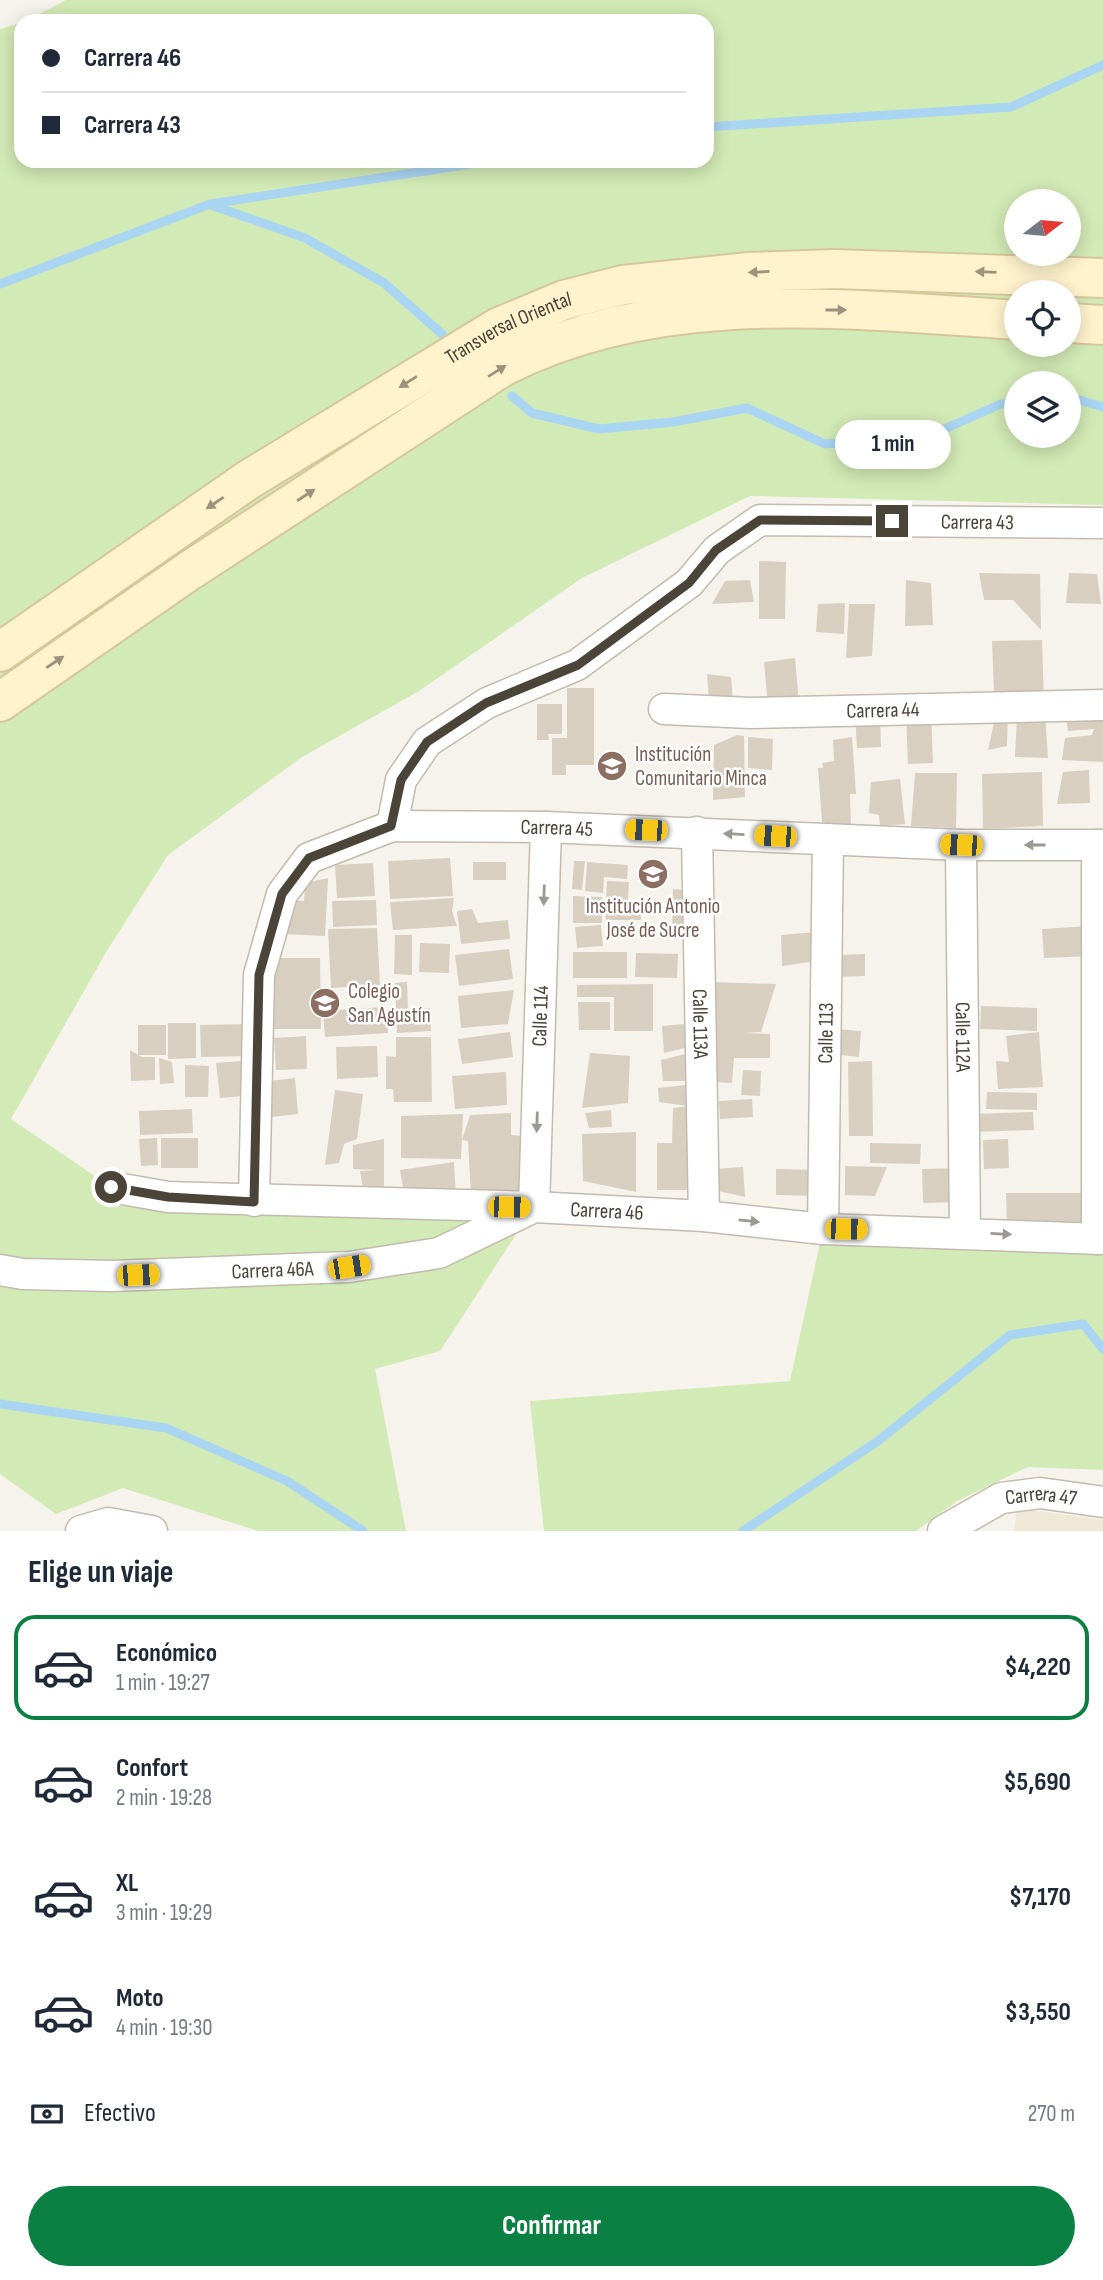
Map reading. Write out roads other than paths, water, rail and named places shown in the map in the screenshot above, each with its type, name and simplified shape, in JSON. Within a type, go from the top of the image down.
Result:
[{"type":"main road","name":"Transversal Oriental","points":[[0,652],[248,480],[499,327],[564,300],[623,285],[762,271],[847,269],[1103,278]]},
{"type":"main road","name":"Transversal Oriental","points":[[0,702],[190,571],[502,367],[544,346],[644,319],[724,310],[860,310],[1004,319]]},
{"type":"main road","points":[[1081,324],[1103,325]]},
{"type":"street","name":"Carrera 43","points":[[391,826],[401,780],[427,742],[486,703],[578,665],[689,583],[716,550],[760,520],[1103,523]]},
{"type":"street","name":"Carrera 44","points":[[664,709],[750,713],[1103,705]]},
{"type":"street","name":"Carrera 45","points":[[254,1202],[259,975],[282,894],[309,858],[391,826],[697,832],[961,845],[1100,845]]},
{"type":"street","name":"Calle 114","points":[[534,1207],[546,827]]},
{"type":"street","name":"Calle 113A","points":[[697,832],[704,1216]]},
{"type":"street","name":"Calle 113","points":[[823,1229],[828,839]]},
{"type":"street","name":"Calle 112A","points":[[961,845],[965,1232]]},
{"type":"street","points":[[1100,845],[1100,1239]]},
{"type":"street","name":"Carrera 46","points":[[111,1187],[168,1197],[254,1202],[534,1207],[704,1216],[823,1229],[965,1232],[1100,1239]]},
{"type":"street","name":"Carrera 46A","points":[[0,1270],[23,1274],[112,1276],[349,1267],[439,1253],[534,1207]]},
{"type":"street","name":"Carrera 47","points":[[943,1531],[1001,1497],[1040,1493],[1103,1502]]},
{"type":"street","points":[[81,1531],[108,1522],[152,1531]]},
{"type":"waterway","points":[[714,127],[1011,107],[1103,65]]},
{"type":"waterway","points":[[0,284],[210,204],[444,168]]},
{"type":"waterway","points":[[211,205],[305,238],[384,283],[442,334]]},
{"type":"waterway","points":[[512,396],[532,413],[599,429],[673,422],[747,408],[825,444],[926,437],[1004,404]]},
{"type":"waterway","points":[[1081,401],[1103,407]]},
{"type":"waterway","points":[[743,1531],[878,1441],[1010,1335],[1083,1324],[1103,1349]]},
{"type":"waterway","points":[[0,1404],[166,1428],[287,1481],[363,1531]]},
{"type":"place","name":"Institución Comunitario Minca","points":[[612,766]]},
{"type":"place","name":"Institución Antonio José de Sucre","points":[[653,874]]},
{"type":"place","name":"Colegio San Agustín","points":[[325,1003]]}]
